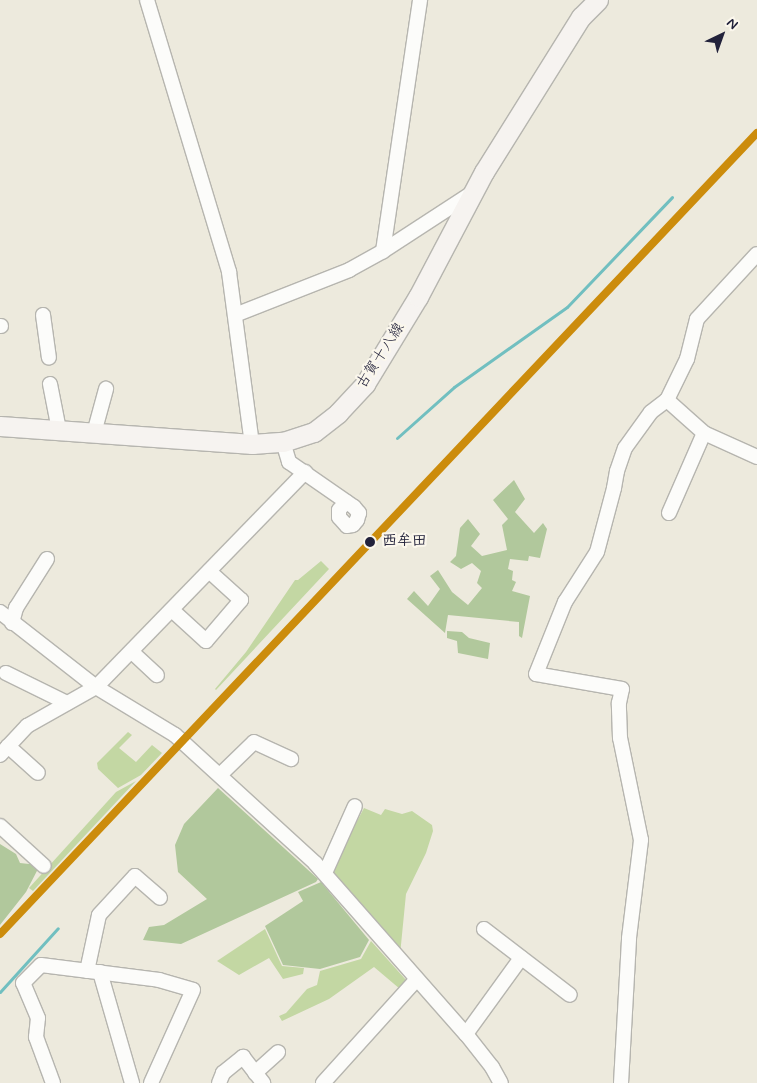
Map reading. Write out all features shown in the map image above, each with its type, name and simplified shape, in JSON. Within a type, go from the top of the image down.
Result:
[{"type":"main road","name":"古賀十八線","points":[[0,426],[252,444],[283,442],[314,432],[338,413],[365,384],[423,289],[472,192],[581,18],[598,0]]},
{"type":"street","points":[[147,0],[229,272],[252,444]]},
{"type":"street","points":[[383,251],[420,0]]},
{"type":"street","points":[[235,315],[349,270],[383,251],[472,192]]},
{"type":"street","points":[[621,1083],[629,938],[641,840],[620,738],[619,703],[622,689],[536,674],[565,602],[597,552],[617,471],[625,448],[651,412],[667,400],[687,359],[697,319],[757,254]]},
{"type":"street","points":[[43,315],[49,358]]},
{"type":"street","points":[[50,384],[59,430]]},
{"type":"street","points":[[94,432],[106,390]]},
{"type":"street","points":[[667,400],[704,433],[731,447],[757,457]]},
{"type":"street","points":[[668,513],[704,433]]},
{"type":"street","points":[[283,442],[288,462],[346,502]]},
{"type":"street","points":[[38,773],[4,751],[27,726],[96,687],[305,472]]},
{"type":"street","points":[[12,623],[16,608],[47,559]]},
{"type":"street","points":[[172,610],[206,641],[241,600],[209,571]]},
{"type":"street","points":[[0,612],[96,687],[175,735],[325,873],[466,1034],[492,1067],[501,1083]]},
{"type":"street","points":[[132,652],[157,675]]},
{"type":"street","points":[[6,673],[68,703]]},
{"type":"street","points":[[220,775],[254,742],[291,759]]},
{"type":"street","points":[[325,873],[355,806]]},
{"type":"street","points":[[0,826],[44,866]]},
{"type":"street","points":[[132,1083],[94,972],[95,913],[135,876],[160,898]]},
{"type":"street","points":[[484,929],[570,995]]},
{"type":"street","points":[[466,1034],[521,958]]},
{"type":"street","points":[[53,1083],[36,1037],[38,1018],[23,983],[41,965],[159,980],[193,990],[152,1083]]},
{"type":"street","points":[[330,1080],[417,979]]},
{"type":"street","points":[[219,1083],[223,1074],[243,1057],[259,1078],[278,1052]]},
{"type":"green space","points":[[514,480],[525,499],[515,512],[534,533],[543,523],[547,529],[540,558],[529,556],[528,561],[510,559],[508,569],[513,571],[512,580],[516,582],[512,591],[530,596],[522,638],[519,636],[519,622],[448,615],[445,633],[407,599],[414,591],[428,606],[440,589],[430,576],[438,570],[452,592],[468,605],[482,588],[477,583],[481,571],[472,563],[461,569],[450,562],[456,556],[460,528],[468,519],[480,534],[471,546],[482,556],[507,550],[502,525],[508,519],[493,500]]},
{"type":"green space","points":[[321,561],[329,569],[216,690],[246,652],[295,580],[298,580]]},
{"type":"green space","points":[[447,631],[462,632],[469,638],[490,643],[488,659],[458,653],[457,641],[447,638]]},
{"type":"green space","points":[[128,732],[132,735],[119,748],[136,762],[152,745],[162,753],[141,775],[118,788],[98,769],[97,763]]},
{"type":"green space","points":[[136,781],[33,891],[29,888],[116,792]]},
{"type":"green space","points":[[218,788],[318,879],[316,882],[181,944],[143,940],[149,927],[164,925],[207,899],[178,872],[175,845],[184,824]]},
{"type":"green space","points":[[364,808],[381,815],[385,809],[402,814],[412,811],[432,825],[433,831],[426,853],[406,894],[400,955],[330,872]]},
{"type":"green space","points":[[0,844],[16,854],[20,863],[29,864],[33,861],[39,867],[26,892],[0,925]]},
{"type":"green space","points":[[321,882],[369,940],[360,957],[320,969],[283,965],[265,926],[303,901],[298,892]]},
{"type":"green space","points":[[265,929],[282,966],[304,968],[303,974],[283,979],[269,958],[239,975],[217,961]]},
{"type":"green space","points":[[371,941],[406,980],[400,989],[374,967],[329,999],[282,1021],[279,1016],[286,1013],[307,989],[317,985],[320,971],[361,959]]},
{"type":"waterway","points":[[397,438],[454,387],[567,307],[672,197]]},
{"type":"waterway","points":[[0,992],[58,928]]},
{"type":"transit line","points":[[0,934],[757,133]]},
{"type":"place","name":"西牟田","points":[[370,542]]}]
